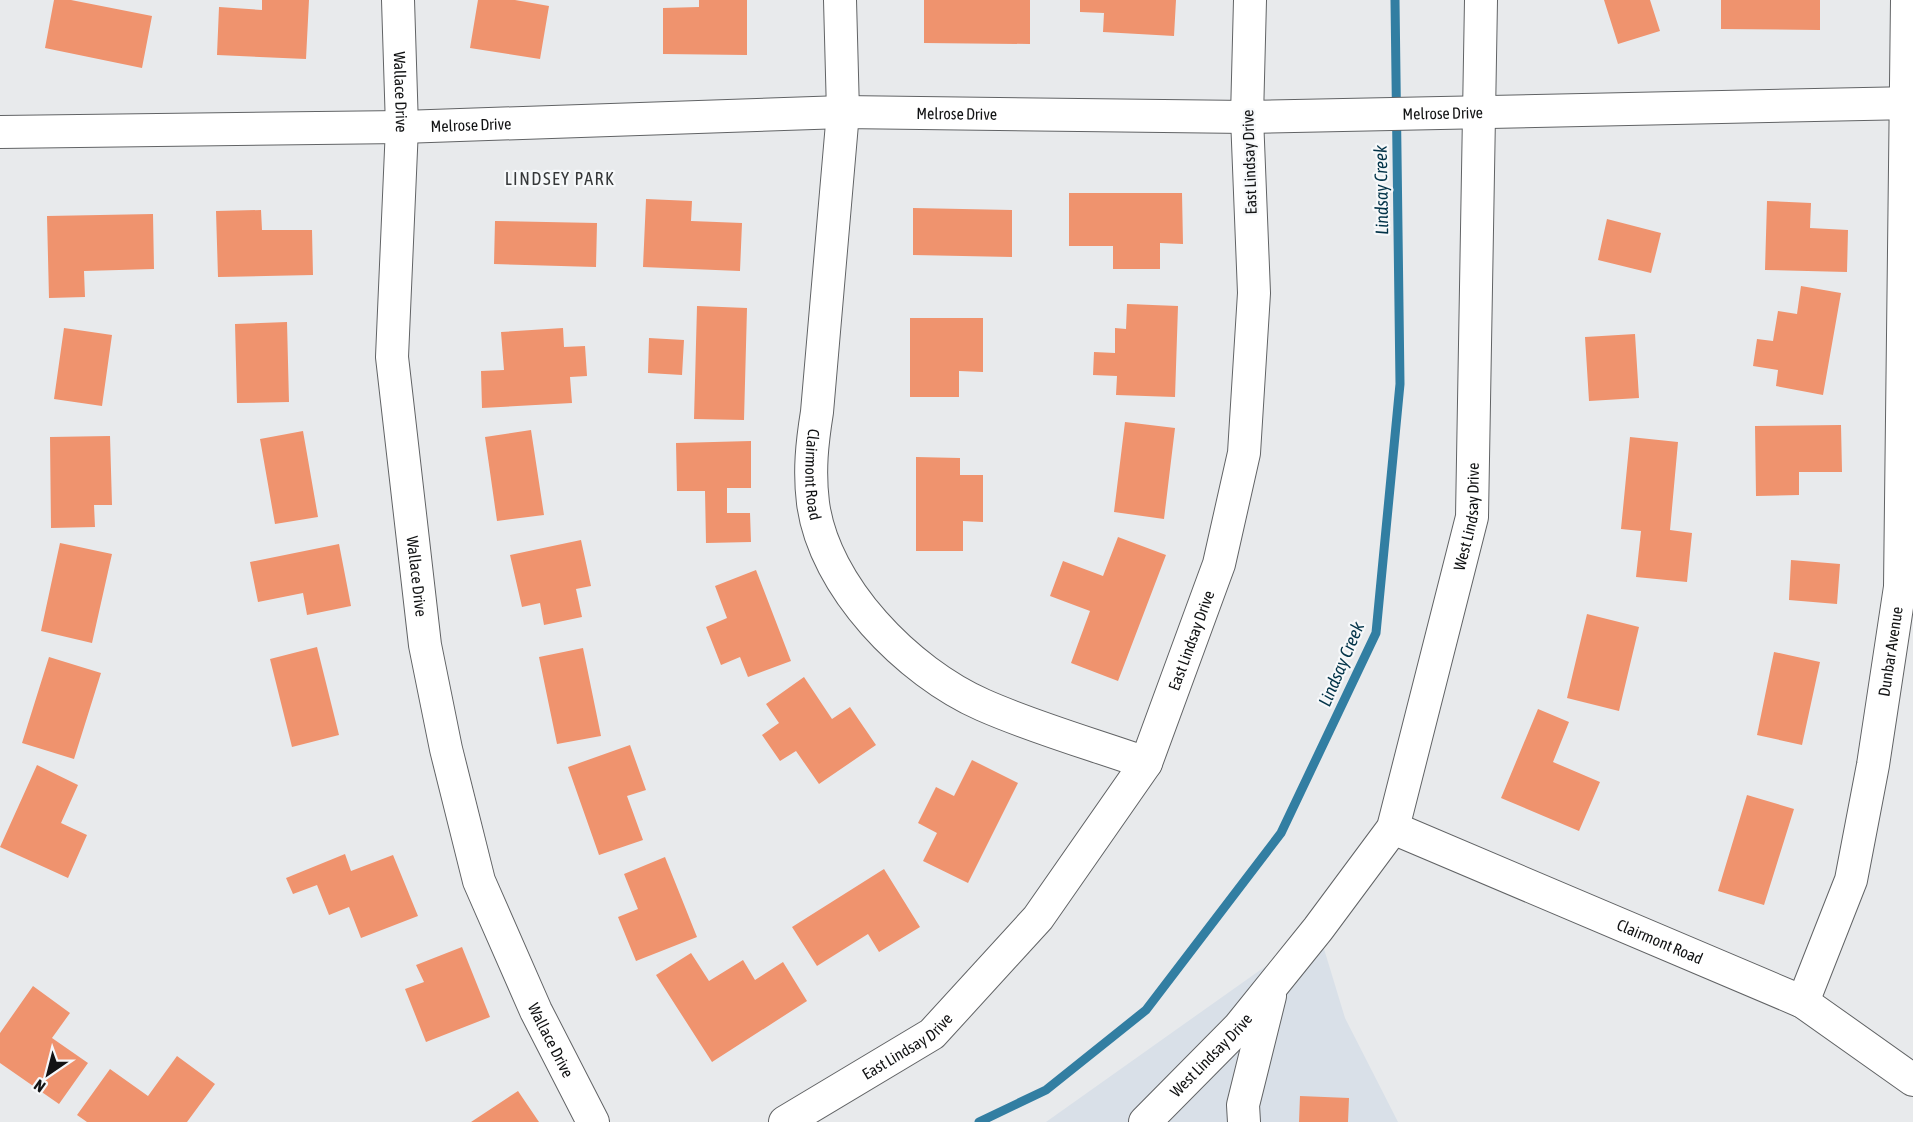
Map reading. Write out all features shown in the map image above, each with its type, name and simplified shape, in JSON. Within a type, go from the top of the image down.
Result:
[{"type":"street","name":"Wallace Drive","points":[[398,0],[402,127],[392,357],[425,645],[446,749],[479,881],[536,1011],[593,1122]]},
{"type":"street","name":"Clairmont Road","points":[[840,0],[843,112],[817,412],[810,460],[813,505],[826,548],[848,588],[875,624],[907,656],[943,683],[983,705],[1146,763]]},
{"type":"street","name":"East Lindsay Drive","points":[[785,1122],[932,1034],[1038,918],[1146,763],[1219,564],[1244,453],[1254,293],[1247,117],[1250,0]]},
{"type":"street","name":"West Lindsay Drive","points":[[1145,1122],[1239,1027],[1318,929],[1393,828],[1472,517],[1481,0]]},
{"type":"street","name":"Dunbar Avenue","points":[[1803,1002],[1851,880],[1906,587],[1909,103],[1907,0]]},
{"type":"street","name":"Melrose Drive","points":[[0,132],[402,127],[843,112],[1247,117],[1440,111],[1909,103]]},
{"type":"street","name":"Clairmont Road","points":[[1393,828],[1803,1002],[1913,1080]]},
{"type":"street","name":"West Lindsay Drive","points":[[1244,1122],[1243,1105],[1273,984]]},
{"type":"shaded area","points":[[1318,929],[1345,1018],[1398,1122],[1046,1122]]},
{"type":"building","points":[[54,0],[71,0],[152,16],[142,68],[45,48]]},
{"type":"building","points":[[262,0],[309,0],[306,59],[217,55],[219,7],[262,10]]},
{"type":"building","points":[[478,0],[515,0],[549,6],[540,59],[470,48]]},
{"type":"building","points":[[699,0],[747,0],[747,55],[663,54],[663,8],[699,7]]},
{"type":"building","points":[[924,0],[1030,0],[1030,44],[924,43]]},
{"type":"building","points":[[1080,0],[1176,0],[1174,36],[1103,32],[1104,13],[1080,12]]},
{"type":"building","points":[[1604,0],[1650,0],[1660,31],[1618,44]]},
{"type":"building","points":[[1721,0],[1820,0],[1820,30],[1721,29]]},
{"type":"building","points":[[1069,193],[1182,193],[1183,244],[1160,243],[1160,269],[1113,269],[1113,246],[1069,246]]},
{"type":"building","points":[[646,199],[692,201],[691,221],[742,223],[740,271],[643,267]]},
{"type":"building","points":[[1767,201],[1811,203],[1810,228],[1848,230],[1847,272],[1765,270]]},
{"type":"building","points":[[913,208],[1012,210],[1012,257],[913,255]]},
{"type":"building","points":[[261,210],[262,230],[312,230],[313,275],[218,277],[216,211]]},
{"type":"building","points":[[153,214],[154,269],[84,271],[85,297],[49,298],[47,216]]},
{"type":"building","points":[[1607,219],[1661,233],[1651,273],[1598,260]]},
{"type":"building","points":[[495,221],[597,223],[596,267],[494,264]]},
{"type":"building","points":[[1801,286],[1841,293],[1823,395],[1776,386],[1778,370],[1753,366],[1757,339],[1773,341],[1778,311],[1797,314]]},
{"type":"building","points":[[1127,304],[1178,306],[1175,397],[1116,395],[1117,376],[1093,375],[1094,352],[1115,353],[1115,328],[1126,329]]},
{"type":"building","points":[[697,306],[747,308],[744,420],[694,419]]},
{"type":"building","points":[[910,318],[983,318],[983,372],[959,371],[959,397],[910,397]]},
{"type":"building","points":[[287,322],[289,402],[237,403],[235,324]]},
{"type":"building","points":[[64,328],[112,335],[102,406],[54,399]]},
{"type":"building","points":[[563,328],[564,347],[585,346],[587,376],[570,377],[572,403],[482,408],[481,371],[504,370],[501,332]]},
{"type":"building","points":[[1635,334],[1639,398],[1589,401],[1585,337]]},
{"type":"building","points":[[649,338],[684,340],[682,375],[648,373]]},
{"type":"building","points":[[1125,422],[1175,428],[1164,519],[1114,512]]},
{"type":"building","points":[[1841,425],[1842,472],[1799,472],[1799,495],[1756,496],[1755,426]]},
{"type":"building","points":[[531,430],[544,515],[497,521],[485,437]]},
{"type":"building","points":[[303,431],[318,517],[275,524],[260,439]]},
{"type":"building","points":[[110,436],[112,505],[94,505],[95,527],[51,528],[50,437]]},
{"type":"building","points":[[1630,437],[1678,442],[1670,530],[1692,533],[1687,582],[1636,577],[1641,531],[1621,529]]},
{"type":"building","points":[[751,441],[751,488],[727,488],[727,513],[750,513],[751,542],[706,543],[705,491],[677,491],[676,443]]},
{"type":"building","points":[[916,457],[960,458],[960,475],[983,475],[983,522],[963,521],[963,551],[916,551]]},
{"type":"building","points":[[1118,537],[1166,555],[1118,681],[1071,663],[1090,611],[1050,596],[1063,561],[1103,576]]},
{"type":"building","points":[[581,540],[591,586],[576,589],[582,617],[544,625],[540,603],[522,607],[510,555]]},
{"type":"building","points":[[60,543],[112,554],[92,643],[41,631]]},
{"type":"building","points":[[339,544],[351,606],[307,615],[303,593],[258,602],[250,562]]},
{"type":"building","points":[[1791,560],[1840,564],[1837,604],[1789,600]]},
{"type":"building","points":[[756,570],[791,661],[748,677],[740,657],[721,665],[706,627],[727,618],[715,586]]},
{"type":"building","points":[[1587,614],[1639,627],[1619,711],[1567,698]]},
{"type":"building","points":[[317,647],[339,735],[292,747],[270,659]]},
{"type":"building","points":[[583,648],[601,736],[557,744],[539,657]]},
{"type":"building","points":[[1774,652],[1820,662],[1802,745],[1757,735]]},
{"type":"building","points":[[49,657],[101,673],[74,759],[22,743]]},
{"type":"building","points":[[804,677],[832,719],[850,707],[876,745],[819,784],[796,751],[780,761],[762,735],[779,723],[766,704]]},
{"type":"building","points":[[1538,709],[1569,722],[1553,762],[1600,782],[1579,831],[1501,798]]},
{"type":"building","points":[[630,745],[646,790],[627,796],[643,840],[599,855],[568,767]]},
{"type":"building","points":[[972,760],[1018,783],[968,883],[923,861],[937,833],[918,823],[936,787],[954,796]]},
{"type":"building","points":[[37,765],[78,785],[61,823],[87,835],[68,878],[0,847]]},
{"type":"building","points":[[1747,795],[1794,809],[1764,905],[1718,891]]},
{"type":"building","points":[[345,854],[351,871],[393,855],[418,916],[361,938],[349,907],[329,915],[317,885],[293,894],[286,878]]},
{"type":"building","points":[[665,857],[697,937],[636,961],[618,917],[638,909],[624,874]]},
{"type":"building","points":[[884,869],[920,927],[879,952],[868,934],[817,966],[792,927]]},
{"type":"building","points":[[462,947],[490,1017],[426,1042],[405,989],[424,982],[416,965]]},
{"type":"building","points":[[691,953],[709,981],[743,960],[755,980],[783,962],[807,1001],[712,1062],[656,975]]},
{"type":"building","points":[[33,986],[70,1013],[52,1038],[88,1063],[59,1104],[0,1063],[0,1033]]},
{"type":"building","points":[[177,1056],[215,1084],[187,1122],[87,1122],[77,1115],[110,1069],[148,1096]]},
{"type":"building","points":[[518,1091],[539,1122],[471,1122]]},
{"type":"building","points":[[1300,1096],[1349,1098],[1348,1122],[1299,1122]]},
{"type":"waterway","name":"Lindsay Creek","points":[[979,1122],[1046,1090],[1146,1010],[1281,833],[1376,633],[1400,384],[1395,0]]},
{"type":"district","name":"LINDSEY PARK","points":[[560,178]]}]
